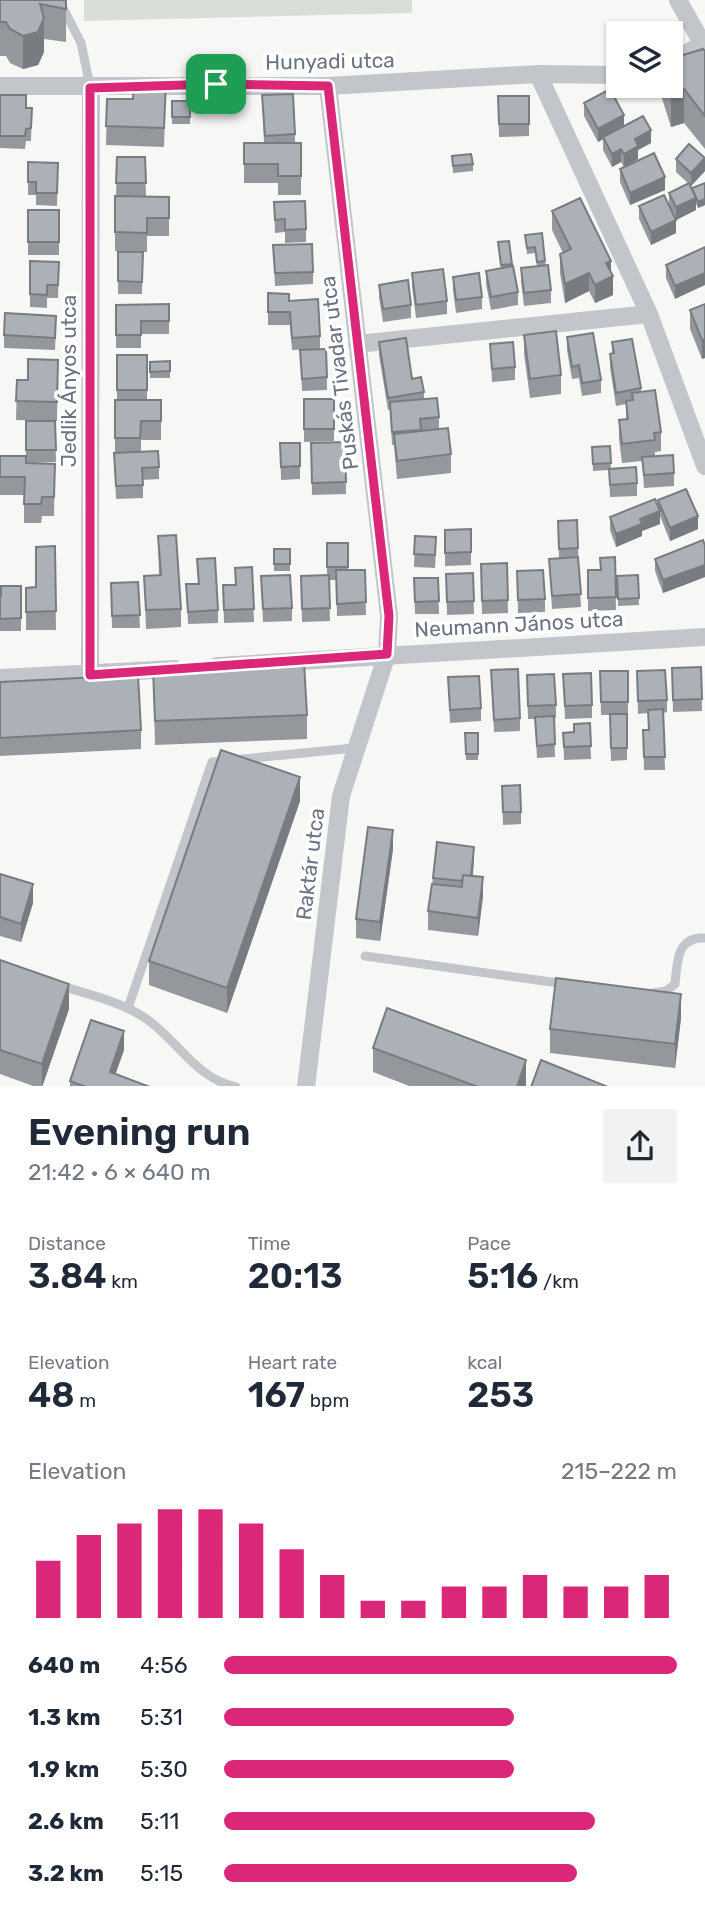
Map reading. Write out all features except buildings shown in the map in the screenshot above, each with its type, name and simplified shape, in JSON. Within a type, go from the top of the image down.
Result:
[{"type":"street","points":[[678,0],[704,45],[683,57]]},
{"type":"street","points":[[538,74],[649,314],[705,466]]},
{"type":"street","name":"Hunyadi utca","points":[[0,86],[328,86],[538,74],[606,75]]},
{"type":"street","name":"Puskás Tivadar utca","points":[[328,86],[389,616],[387,654]]},
{"type":"street","name":"Jedlik Ányos utca","points":[[90,88],[90,675]]},
{"type":"street","points":[[358,344],[649,314]]},
{"type":"street","name":"Neumann János utca","points":[[0,678],[90,675],[387,654],[705,637]]},
{"type":"street","name":"Raktár utca","points":[[306,1086],[341,796],[354,748],[377,692],[387,654]]},
{"type":"lane","points":[[59,0],[81,43],[90,88]]},
{"type":"lane","points":[[66,36],[81,43]]},
{"type":"lane","points":[[128,1007],[212,762],[354,748]]},
{"type":"lane","points":[[644,993],[666,992],[675,984],[678,953],[684,944],[694,937],[705,937]]},
{"type":"lane","points":[[365,956],[582,986]]},
{"type":"lane","points":[[51,982],[128,1007],[164,1034],[195,1066],[212,1078],[233,1086]]},
{"type":"shaded area","points":[[84,0],[412,0],[412,13],[84,21]]},
{"type":"route","points":[[216,84],[328,86],[389,616],[387,654],[90,675],[90,88],[216,84]]}]
